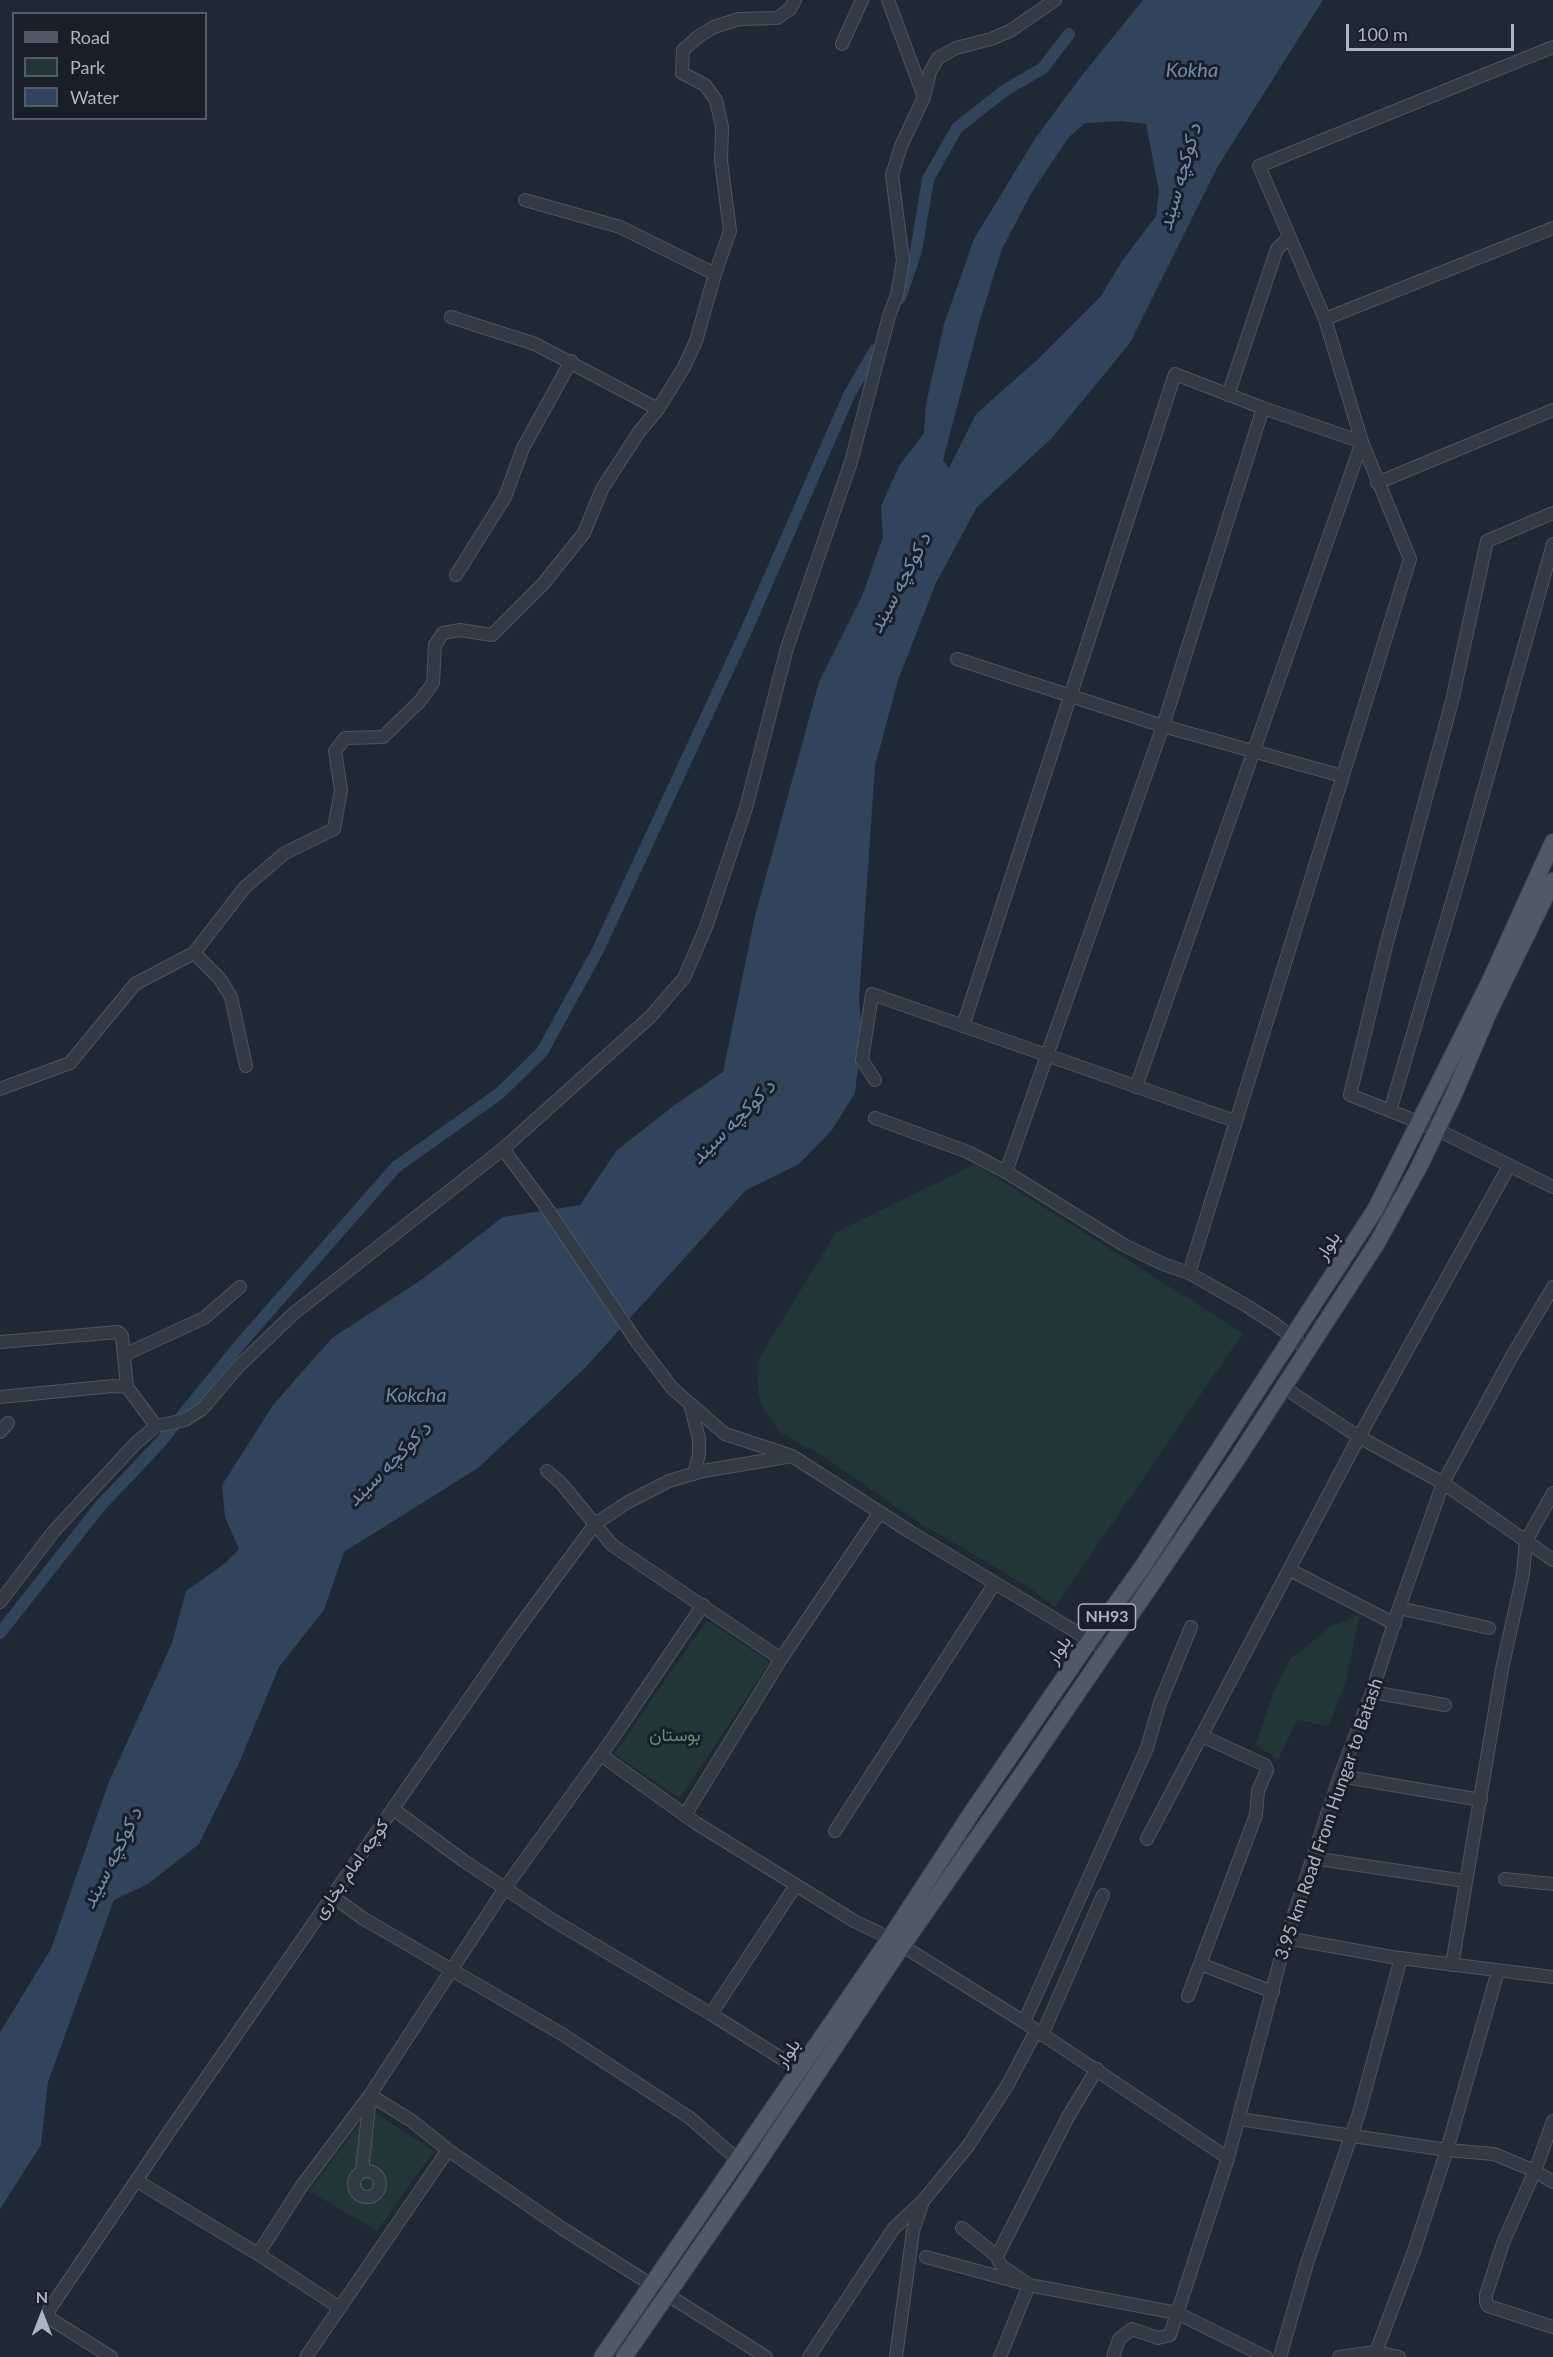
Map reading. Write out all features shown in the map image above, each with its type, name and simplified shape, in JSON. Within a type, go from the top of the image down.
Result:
[{"type":"main road","name":"بلوار","points":[[896,1942],[972,1812],[1143,1566],[1374,1210],[1489,982],[1553,842]]},
{"type":"main road","name":"بلوار","points":[[624,2357],[742,2185],[834,2032],[1106,1650],[1235,1462],[1377,1243],[1419,1167],[1553,881]]},
{"type":"main road","name":"بلوار","points":[[602,2357],[800,2070],[834,2032]]},
{"type":"street","points":[[0,1089],[70,1063],[135,984],[194,953],[245,887],[285,853],[334,829],[341,790],[335,751],[345,738],[383,737],[420,701],[433,683],[435,645],[443,633],[460,630],[492,635],[543,584],[584,533],[602,489],[639,432],[658,409],[684,367],[696,341],[730,231],[721,161],[722,127],[716,100],[705,85],[682,73],[683,50],[714,27],[739,19],[777,18],[790,9],[795,0]]},
{"type":"street","points":[[842,44],[862,0]]},
{"type":"street","points":[[888,0],[924,97]]},
{"type":"street","points":[[0,1602],[54,1531],[135,1443],[156,1426],[185,1420],[202,1409],[238,1367],[293,1314],[503,1149],[650,1017],[684,978],[706,927],[746,808],[787,648],[851,462],[886,327],[897,295],[903,261],[892,175],[900,146],[924,97],[930,72],[938,58],[957,48],[991,39],[1010,31],[1055,0]]},
{"type":"street","points":[[1189,1273],[1410,559],[1362,442],[1325,320],[1258,166],[1553,47]]},
{"type":"street","points":[[525,200],[620,227],[715,274]]},
{"type":"street","points":[[1325,320],[1553,228]]},
{"type":"street","points":[[1228,395],[1277,249],[1289,237]]},
{"type":"street","points":[[451,317],[536,344],[658,409]]},
{"type":"street","points":[[456,575],[505,498],[523,448],[571,361]]},
{"type":"street","points":[[963,1026],[1175,374],[1263,408],[1362,442]]},
{"type":"street","points":[[1006,1172],[1163,726],[1263,408]]},
{"type":"street","points":[[1377,483],[1553,410]]},
{"type":"street","points":[[1136,1087],[1362,442]]},
{"type":"street","points":[[1553,513],[1487,541],[1452,701],[1386,946],[1350,1095],[1436,1129],[1553,1188]]},
{"type":"street","points":[[1390,1111],[1460,875],[1553,543]]},
{"type":"street","points":[[957,658],[1072,694],[1163,726],[1342,776]]},
{"type":"street","points":[[194,953],[220,979],[231,997],[246,1066]]},
{"type":"street","points":[[874,1080],[862,1060],[872,994],[1235,1121]]},
{"type":"street","points":[[875,1118],[968,1152],[1006,1172],[1124,1245],[1163,1264],[1189,1273],[1275,1324],[1308,1350]]},
{"type":"street","points":[[503,1149],[544,1204],[637,1342],[672,1388],[725,1434],[792,1456],[1106,1650]]},
{"type":"street","points":[[1147,1839],[1359,1437],[1509,1166]]},
{"type":"street","points":[[124,1355],[204,1318],[240,1287]]},
{"type":"street","name":"3.95 km Road From Hungar to Batash","points":[[1113,2357],[1119,2339],[1132,2329],[1158,2338],[1170,2335],[1228,2158],[1274,1992],[1286,1938],[1443,1483],[1512,1356],[1553,1287]]},
{"type":"street","points":[[0,1342],[118,1332],[122,1336],[127,1387],[156,1426]]},
{"type":"street","points":[[0,1397],[113,1386],[127,1387]]},
{"type":"street","points":[[1283,1387],[1359,1437],[1443,1483],[1553,1560]]},
{"type":"street","points":[[690,1404],[699,1439],[699,1454],[694,1473]]},
{"type":"street","name":"کوچه امام بخاری","points":[[111,2357],[49,2318],[49,2310],[171,2129],[514,1634],[595,1524],[628,1502],[669,1481],[694,1473],[792,1456]]},
{"type":"street","points":[[547,1472],[561,1483],[612,1545],[781,1659]]},
{"type":"street","points":[[1452,1965],[1502,1670],[1523,1574],[1526,1541],[1553,1493]]},
{"type":"street","points":[[685,1815],[781,1659],[880,1512]]},
{"type":"street","points":[[1290,1570],[1395,1624]]},
{"type":"street","points":[[835,1832],[995,1583]]},
{"type":"street","points":[[258,2254],[301,2187],[370,2095],[505,1888],[601,1755],[703,1605]]},
{"type":"street","points":[[1399,1608],[1489,1628]]},
{"type":"street","points":[[1024,2022],[1147,1748],[1160,1703],[1191,1627]]},
{"type":"street","points":[[1372,1692],[1444,1705]]},
{"type":"street","points":[[1188,1996],[1256,1815],[1258,1791],[1267,1770],[1265,1764],[1202,1736]]},
{"type":"street","points":[[601,1755],[685,1815],[854,1921],[896,1942],[1024,2022],[1228,2158]]},
{"type":"street","points":[[1340,1776],[1481,1800]]},
{"type":"street","points":[[393,1809],[551,1919],[800,2070]]},
{"type":"street","points":[[1313,1858],[1465,1881]]},
{"type":"street","points":[[1504,1879],[1553,1884]]},
{"type":"street","points":[[711,2014],[796,1885]]},
{"type":"street","points":[[809,2357],[894,2229],[923,2201],[968,2146],[1007,2086],[1039,2033],[1103,1895]]},
{"type":"street","points":[[332,1896],[364,1919],[562,2034],[690,2118],[738,2160]]},
{"type":"street","points":[[1286,1938],[1401,1958],[1553,1977]]},
{"type":"street","points":[[1280,2357],[1307,2263],[1351,2137],[1401,1958]]},
{"type":"street","points":[[1200,1964],[1274,1992]]},
{"type":"street","points":[[1376,2352],[1414,2251],[1447,2150],[1498,1971]]},
{"type":"street","points":[[997,2256],[1069,2115],[1097,2069]]},
{"type":"street","points":[[370,2095],[412,2121],[448,2150],[563,2229],[766,2357]]},
{"type":"street","points":[[362,2171],[370,2095]]},
{"type":"street","points":[[1239,2119],[1351,2137],[1494,2154],[1553,2182]]},
{"type":"street","points":[[1553,2121],[1534,2173],[1503,2243],[1486,2295],[1488,2306],[1553,2327]]},
{"type":"street","points":[[306,2357],[448,2150]]},
{"type":"street","points":[[137,2181],[258,2254],[340,2308]]},
{"type":"street","points":[[896,2357],[913,2231],[923,2201]]},
{"type":"street","points":[[962,2228],[997,2256],[1003,2267],[1029,2285]]},
{"type":"street","points":[[926,2257],[1029,2285],[1177,2313],[1266,2357]]},
{"type":"street","points":[[1000,2357],[1029,2285]]},
{"type":"street","points":[[1339,2357],[1376,2352],[1399,2357]]},
{"type":"green space","points":[[975,1164],[1243,1333],[1055,1607],[1027,1586],[918,1522],[820,1454],[782,1434],[764,1411],[758,1391],[757,1362],[836,1232]]},
{"type":"green space","points":[[1360,1614],[1346,1680],[1329,1726],[1297,1720],[1278,1760],[1256,1745],[1273,1693],[1290,1659],[1332,1626]]},
{"type":"green space","name":"بوستان","points":[[707,1620],[770,1662],[680,1798],[614,1754]]},
{"type":"green space","points":[[370,2109],[434,2151],[377,2231],[309,2191]]},
{"type":"water","name":"Kokcha","points":[[1143,0],[1323,0],[1218,166],[1130,343],[1051,439],[977,507],[936,583],[898,680],[875,766],[859,1000],[862,1034],[855,1093],[832,1130],[799,1164],[746,1190],[584,1369],[478,1468],[344,1552],[324,1610],[279,1667],[239,1763],[199,1844],[148,1884],[114,1900],[48,2082],[41,2145],[0,2209],[0,2032],[51,1949],[108,1784],[172,1643],[186,1591],[224,1564],[239,1549],[225,1517],[222,1485],[273,1405],[332,1338],[424,1278],[503,1217],[580,1205],[617,1150],[676,1104],[723,1072],[755,916],[819,682],[862,596],[883,537],[881,506],[899,466],[924,433],[926,404],[944,324],[974,239],[1036,137]],"holes":[[[1121,121],[1146,124],[1159,191],[1156,216],[1122,261],[1101,296],[1037,360],[976,414],[949,468],[943,460],[980,320],[1002,249],[1032,192],[1069,137],[1085,123]]]},
{"type":"waterway","points":[[900,298],[916,251],[928,179],[957,128],[1004,91],[1043,68],[1069,34]]},
{"type":"waterway","points":[[0,1633],[101,1505],[159,1444],[242,1342],[396,1167],[500,1093],[542,1052],[598,950],[746,631],[849,395],[875,350]]},
{"type":"water label","name":"Kokha","points":[[1192,71]]},
{"type":"water label","name":"د کوکچه سیند","points":[[1180,177]]},
{"type":"water label","name":"د کوکچه سیند","points":[[900,583]]},
{"type":"water label","name":"د کوکچه سیند","points":[[733,1122]]},
{"type":"water label","name":"د کوکچه سیند","points":[[389,1464]]},
{"type":"water label","name":"د کوکچه سیند","points":[[112,1858]]}]
